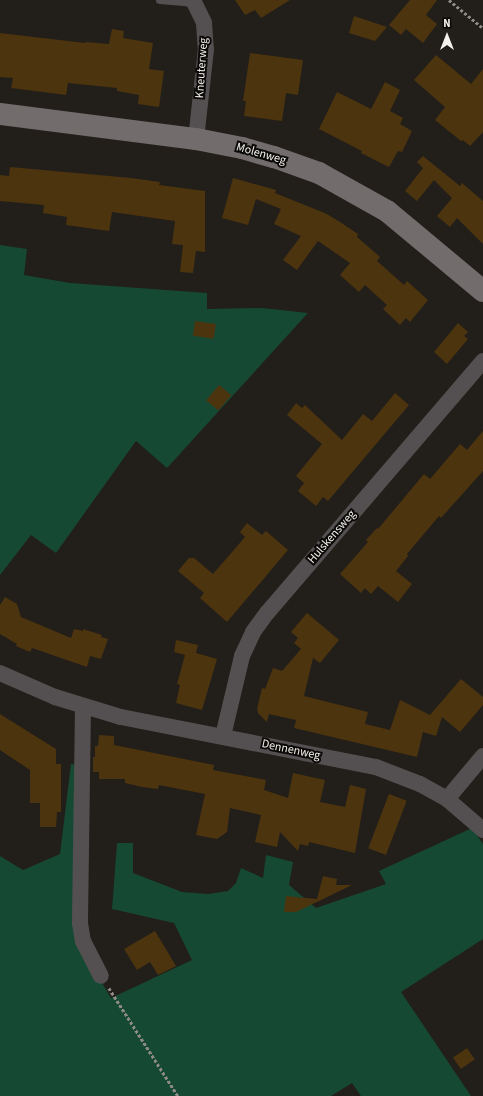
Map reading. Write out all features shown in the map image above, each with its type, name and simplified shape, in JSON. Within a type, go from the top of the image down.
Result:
[{"type":"street","name":"Kneuterweg","points":[[194,1],[204,23],[206,48],[196,139]]},
{"type":"street","name":"Molenweg","points":[[0,114],[196,139],[242,148],[274,157],[319,173],[387,211],[483,291]]},
{"type":"street","name":"Hulskensweg","points":[[223,736],[242,656],[253,632],[267,613],[483,360]]},
{"type":"street","name":"Dennenweg","points":[[0,673],[55,697],[121,717],[223,736],[376,768],[420,784],[447,799],[483,830]]},
{"type":"street","points":[[83,706],[80,923],[83,941],[101,976]]},
{"type":"street","points":[[447,799],[483,756]]},
{"type":"lane","points":[[160,0],[194,1]]},
{"type":"path","points":[[449,0],[483,28]]},
{"type":"path","points":[[101,976],[178,1096]]},
{"type":"green space","points":[[0,245],[27,249],[24,275],[70,283],[207,293],[207,309],[262,308],[308,313],[167,468],[136,441],[56,553],[31,535],[0,575]]},
{"type":"green space","points":[[71,764],[79,765],[79,922],[92,966],[111,998],[192,960],[174,923],[112,909],[117,843],[133,843],[133,873],[182,892],[208,894],[228,891],[236,883],[241,868],[263,878],[266,855],[293,862],[289,885],[316,908],[386,884],[379,871],[472,828],[483,844],[483,939],[401,992],[471,1096],[361,1096],[352,1083],[331,1096],[0,1096],[0,856],[23,870],[60,854]]},
{"type":"building","points":[[235,0],[290,0],[261,18],[255,10],[245,15]]},
{"type":"building","points":[[410,0],[437,0],[426,15],[437,24],[423,43],[406,29],[401,35],[389,25]]},
{"type":"building","points":[[354,16],[387,27],[375,41],[349,33]]},
{"type":"building","points":[[112,29],[124,31],[123,38],[153,43],[149,69],[164,71],[159,107],[138,104],[139,95],[117,91],[117,88],[68,83],[66,95],[11,88],[13,78],[0,77],[0,33],[85,43],[109,44]]},
{"type":"building","points":[[250,53],[303,60],[298,95],[286,93],[282,121],[244,116],[246,101],[243,101]]},
{"type":"building","points":[[436,55],[471,84],[483,69],[483,132],[470,146],[463,140],[461,141],[435,120],[445,107],[414,80]]},
{"type":"building","points":[[385,82],[400,90],[390,111],[403,118],[400,124],[412,131],[402,152],[398,151],[389,167],[319,129],[337,92],[371,109]]},
{"type":"building","points":[[423,156],[460,186],[462,183],[483,201],[483,244],[457,218],[450,227],[437,216],[452,198],[434,180],[417,201],[405,191],[423,168],[417,162]]},
{"type":"building","points":[[10,167],[131,178],[160,182],[159,185],[205,191],[205,252],[196,251],[193,273],[180,272],[183,245],[172,244],[175,221],[112,212],[109,231],[66,225],[67,217],[43,213],[44,205],[0,201],[0,175],[9,176]]},
{"type":"building","points":[[233,178],[276,190],[275,193],[327,214],[343,224],[358,234],[357,237],[380,257],[377,261],[404,285],[407,281],[428,300],[410,322],[406,318],[400,325],[383,309],[387,305],[365,285],[359,292],[340,275],[350,263],[318,241],[297,270],[283,260],[301,236],[274,224],[281,209],[256,199],[248,225],[222,218]]},
{"type":"building","points":[[195,321],[216,324],[214,339],[193,336]]},
{"type":"building","points":[[458,323],[468,332],[464,336],[468,339],[447,364],[434,352]]},
{"type":"building","points":[[219,385],[231,395],[218,411],[206,400]]},
{"type":"building","points":[[395,393],[409,405],[328,501],[323,497],[316,506],[298,491],[304,483],[296,476],[322,444],[287,415],[296,403],[302,408],[305,405],[342,440],[363,414],[372,421]]},
{"type":"building","points":[[483,431],[483,471],[441,518],[439,516],[407,554],[408,556],[396,571],[412,584],[398,602],[378,586],[371,594],[365,588],[361,593],[340,574],[368,542],[366,540],[377,528],[378,529],[424,474],[430,479],[460,444],[467,450]]},
{"type":"building","points":[[247,523],[262,535],[266,531],[288,550],[227,622],[200,598],[204,593],[178,571],[189,558],[194,558],[213,574],[245,537],[240,532]]},
{"type":"building","points":[[5,597],[17,604],[21,617],[71,638],[74,629],[83,631],[83,629],[102,635],[101,637],[108,639],[101,659],[90,656],[87,667],[32,648],[30,652],[16,646],[17,644],[0,634],[0,605]]},
{"type":"building","points":[[307,613],[339,640],[320,663],[313,658],[304,696],[368,712],[365,724],[390,730],[400,700],[430,715],[461,679],[483,697],[483,705],[460,732],[442,717],[436,736],[423,732],[417,757],[294,728],[296,720],[269,714],[267,722],[258,713],[257,709],[262,688],[265,689],[273,668],[282,671],[301,649],[294,643],[298,638],[291,632]]},
{"type":"building","points":[[176,640],[198,645],[196,653],[217,659],[202,710],[176,703],[180,685],[177,684],[185,655],[174,652]]},
{"type":"building","points":[[0,714],[56,749],[56,764],[61,764],[61,812],[57,812],[56,827],[40,827],[40,803],[30,803],[30,770],[0,750]]},
{"type":"building","points":[[99,735],[114,736],[114,745],[214,765],[213,770],[266,780],[264,790],[288,798],[293,773],[325,780],[320,802],[345,807],[350,785],[366,789],[355,853],[309,842],[308,846],[300,844],[298,851],[280,832],[277,847],[255,842],[261,815],[230,808],[227,832],[217,839],[196,835],[205,794],[159,785],[158,789],[142,787],[125,783],[125,779],[99,779],[99,772],[93,772],[93,757],[95,757],[95,746],[98,746]]},
{"type":"building","points":[[389,794],[407,801],[386,855],[368,848]]},
{"type":"building","points":[[323,876],[337,879],[336,885],[352,885],[296,912],[284,912],[286,896],[317,899]]},
{"type":"building","points":[[155,931],[176,966],[158,975],[150,962],[137,970],[124,949]]},
{"type":"building","points":[[467,1048],[475,1060],[461,1069],[453,1058]]}]
